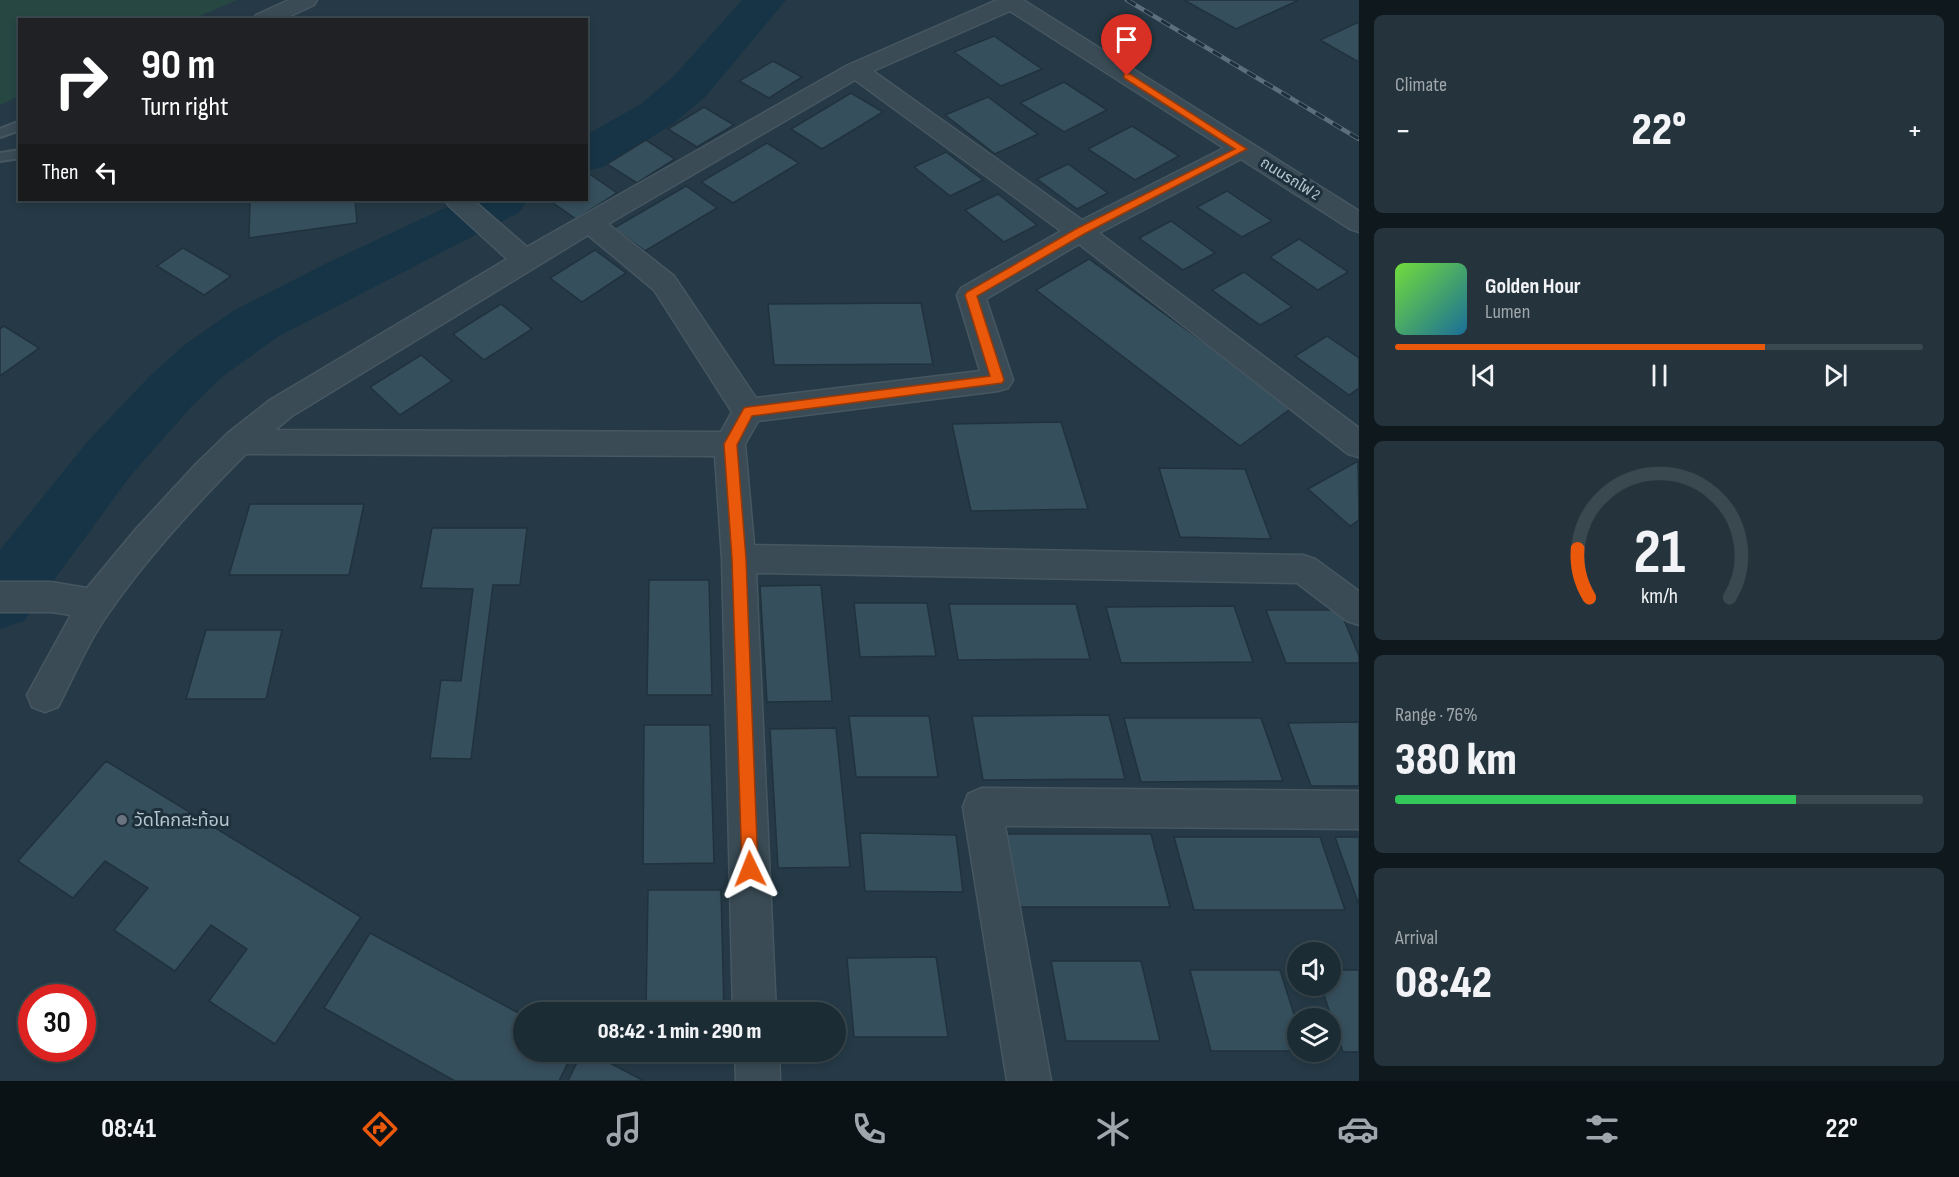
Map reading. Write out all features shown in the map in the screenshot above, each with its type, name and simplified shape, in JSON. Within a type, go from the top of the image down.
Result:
[{"type":"street","points":[[268,18],[306,0]]},
{"type":"street","points":[[45,695],[95,604],[147,540],[207,473],[239,442],[280,408],[518,253],[590,223],[856,70],[1010,1]]},
{"type":"street","name":"ถนนรถไฟ 2","points":[[1010,1],[1359,223]]},
{"type":"street","points":[[856,70],[1080,231],[1359,445]]},
{"type":"street","points":[[748,411],[998,380],[971,295],[1080,231],[1242,149]]},
{"type":"street","points":[[463,205],[518,253]]},
{"type":"street","points":[[590,223],[664,283],[748,411]]},
{"type":"street","points":[[748,411],[730,444],[739,559],[755,1002]]},
{"type":"street","points":[[239,442],[730,444]]},
{"type":"street","points":[[739,559],[1303,569],[1359,610]]},
{"type":"street","points":[[0,597],[51,597],[95,604]]},
{"type":"street","points":[[1029,1081],[982,807],[1359,810]]},
{"type":"street","points":[[757,1062],[758,1081]]},
{"type":"lane","points":[[0,133],[18,126]]},
{"type":"lane","points":[[0,157],[18,154]]},
{"type":"green space","points":[[0,0],[237,0],[195,18],[18,18],[18,96],[0,105]]},
{"type":"building","points":[[1184,0],[1299,0],[1236,29]]},
{"type":"building","points":[[1359,22],[1359,62],[1320,40]]},
{"type":"building","points":[[994,36],[1042,69],[1001,86],[954,52]]},
{"type":"building","points":[[773,61],[802,77],[769,98],[739,81]]},
{"type":"building","points":[[1064,82],[1107,110],[1064,132],[1020,103]]},
{"type":"building","points":[[851,93],[883,112],[822,149],[791,129]]},
{"type":"building","points":[[988,97],[1038,134],[995,154],[945,115]]},
{"type":"building","points":[[704,107],[734,125],[697,147],[668,129]]},
{"type":"building","points":[[1132,126],[1179,156],[1135,180],[1088,149]]},
{"type":"building","points":[[646,140],[675,159],[637,183],[607,164]]},
{"type":"building","points":[[767,143],[799,163],[733,203],[701,182]]},
{"type":"building","points":[[946,152],[983,180],[950,196],[914,167]]},
{"type":"building","points":[[1068,164],[1108,193],[1077,209],[1037,179]]},
{"type":"building","points":[[588,173],[617,193],[576,219],[550,201],[588,201]]},
{"type":"building","points":[[686,186],[717,208],[645,251],[614,228]]},
{"type":"building","points":[[1227,191],[1272,221],[1242,237],[1197,207]]},
{"type":"building","points":[[998,194],[1037,225],[1004,242],[965,210]]},
{"type":"building","points":[[250,201],[355,201],[357,223],[249,238]]},
{"type":"building","points":[[1171,221],[1215,253],[1183,270],[1139,238]]},
{"type":"building","points":[[1299,239],[1348,272],[1318,290],[1270,257]]},
{"type":"building","points":[[183,248],[231,276],[204,295],[157,266]]},
{"type":"building","points":[[595,250],[626,273],[582,302],[550,278]]},
{"type":"building","points":[[1089,259],[1293,407],[1240,446],[1036,290]]},
{"type":"building","points":[[1244,272],[1292,307],[1260,325],[1212,290]]},
{"type":"building","points":[[921,303],[933,364],[774,365],[768,304]]},
{"type":"building","points":[[501,304],[532,329],[484,360],[453,334]]},
{"type":"building","points":[[4,326],[39,348],[0,376],[0,329]]},
{"type":"building","points":[[1327,336],[1359,358],[1359,388],[1349,395],[1295,356]]},
{"type":"building","points":[[421,355],[452,381],[400,415],[370,387]]},
{"type":"building","points":[[1061,422],[1088,509],[971,511],[952,424]]},
{"type":"building","points":[[1358,461],[1359,520],[1350,526],[1308,489]]},
{"type":"building","points":[[1159,468],[1245,469],[1271,539],[1180,537]]},
{"type":"building","points":[[250,504],[364,504],[349,575],[229,575]]},
{"type":"building","points":[[432,528],[527,528],[520,585],[493,585],[471,759],[430,758],[441,680],[461,681],[473,589],[421,588]]},
{"type":"building","points":[[649,580],[709,580],[712,695],[647,695]]},
{"type":"building","points":[[821,585],[832,701],[767,702],[760,586]]},
{"type":"building","points":[[854,603],[927,603],[936,656],[860,657]]},
{"type":"building","points":[[949,604],[1076,604],[1090,659],[958,660]]},
{"type":"building","points":[[1234,606],[1253,662],[1121,663],[1106,607]]},
{"type":"building","points":[[1266,610],[1340,610],[1359,656],[1359,663],[1286,663]]},
{"type":"building","points":[[206,630],[282,630],[266,699],[186,699]]},
{"type":"building","points":[[1109,715],[1125,779],[983,780],[972,716]]},
{"type":"building","points":[[849,716],[929,716],[938,777],[856,777]]},
{"type":"building","points":[[1124,718],[1261,718],[1283,781],[1141,782]]},
{"type":"building","points":[[1359,722],[1359,786],[1311,786],[1288,723]]},
{"type":"building","points":[[644,725],[710,725],[714,863],[643,864]]},
{"type":"building","points":[[836,728],[850,867],[778,868],[770,729]]},
{"type":"building","points":[[106,761],[361,917],[275,1044],[209,1001],[247,949],[211,925],[175,971],[114,930],[148,888],[105,861],[73,898],[18,861]]},
{"type":"building","points":[[860,833],[956,835],[963,892],[865,891]]},
{"type":"building","points":[[1005,834],[1151,834],[1170,907],[1018,907]]},
{"type":"building","points":[[1174,837],[1320,837],[1345,910],[1194,910]]},
{"type":"building","points":[[1335,837],[1359,837],[1359,905]]},
{"type":"building","points":[[648,890],[721,890],[724,1002],[646,1002]]},
{"type":"building","points":[[370,933],[513,1010],[513,1062],[568,1062],[559,1081],[455,1081],[324,1008]]},
{"type":"building","points":[[936,957],[948,1037],[854,1037],[847,958]]},
{"type":"building","points":[[1051,961],[1141,961],[1160,1041],[1066,1041]]},
{"type":"building","points":[[1190,970],[1280,970],[1292,1008],[1287,1008],[1287,1051],[1211,1051]]},
{"type":"building","points":[[1341,970],[1359,970],[1359,1052],[1343,1052],[1341,1008],[1328,1008],[1324,996],[1341,996]]},
{"type":"building","points":[[577,1062],[608,1062],[644,1081],[568,1081]]},
{"type":"waterway","points":[[588,155],[657,114],[690,86],[765,0]]},
{"type":"waterway","points":[[0,600],[110,458],[170,391],[203,361],[259,322],[346,276],[500,201]]},
{"type":"railway","points":[[1127,0],[1359,139]]},
{"type":"place","name":"วัดโคกสะท้อน","points":[[122,820]]},
{"type":"route","points":[[750,869],[739,559],[730,444],[748,411],[998,380],[971,295],[1080,231],[1242,149],[1127,76]]}]
